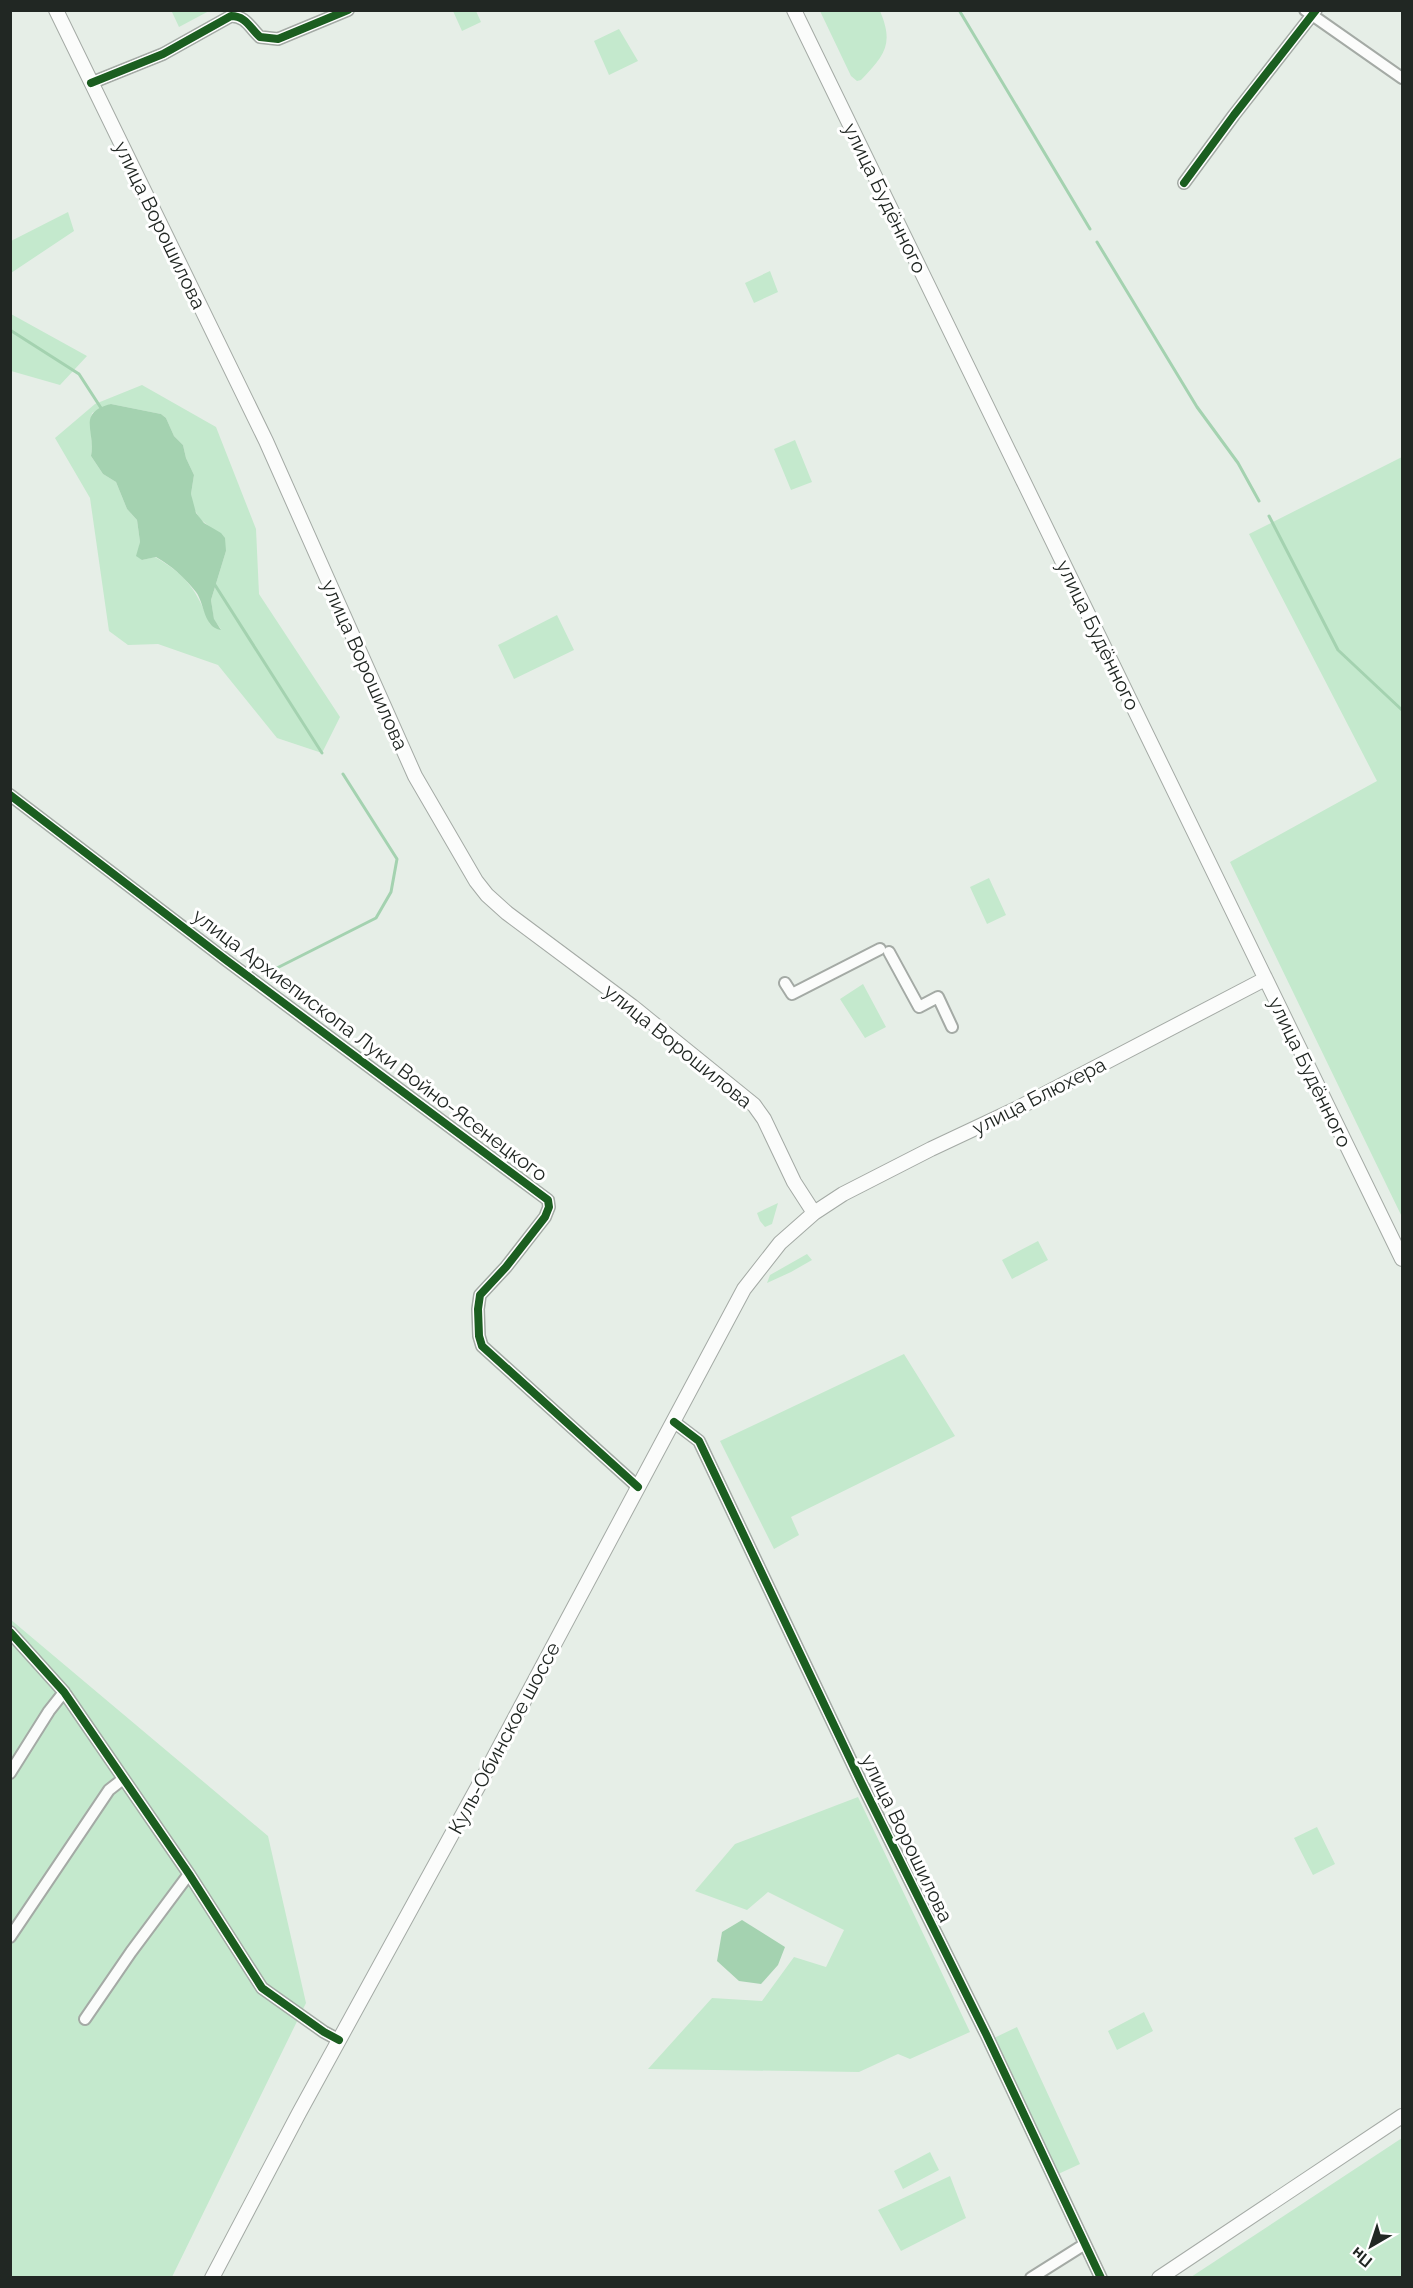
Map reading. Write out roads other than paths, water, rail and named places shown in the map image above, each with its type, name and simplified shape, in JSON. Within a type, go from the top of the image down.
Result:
[{"type":"main road","name":"улица Ворошилова","points":[[56,10],[266,441],[415,776],[476,881],[507,913],[633,1007],[754,1105],[764,1119],[794,1182],[814,1213]]},
{"type":"main road","name":"улица Будённого","points":[[794,10],[1402,1259]]},
{"type":"main road","name":"улица Блюхера","points":[[814,1213],[843,1194],[1016,1109],[1265,979]]},
{"type":"main road","name":"Куль-Обинское шоссе","points":[[212,2277],[744,1289],[780,1243],[814,1213]]},
{"type":"main road","points":[[1159,2277],[1402,2116]]},
{"type":"street","points":[[91,83],[163,54],[231,15],[246,20],[260,37],[278,39],[348,10]]},
{"type":"street","points":[[1184,183],[1311,12],[1402,78]]},
{"type":"street","name":"улица Архиепископа Луки Войно-Ясенецкого","points":[[10,795],[226,960],[543,1194],[549,1203],[548,1212],[506,1267],[480,1295],[479,1336],[482,1346],[638,1487]]},
{"type":"street","points":[[785,983],[792,994],[885,951],[918,1007],[938,997],[952,1027]]},
{"type":"street","name":"улица Ворошилова","points":[[674,1422],[699,1441],[1101,2277]]},
{"type":"street","points":[[10,1632],[64,1692],[189,1874],[262,1988],[339,2040]]},
{"type":"street","points":[[10,1773],[49,1711],[64,1692]]},
{"type":"street","points":[[10,1937],[109,1790],[123,1779]]},
{"type":"street","points":[[85,2019],[189,1874]]},
{"type":"street","points":[[1031,2277],[1085,2244]]},
{"type":"waterway","points":[[959,10],[1090,229]]},
{"type":"waterway","points":[[1097,242],[1197,407],[1238,463],[1259,501]]},
{"type":"waterway","points":[[10,330],[79,374],[101,408]]},
{"type":"waterway","points":[[1269,516],[1338,650],[1402,710]]},
{"type":"waterway","points":[[215,585],[322,753]]},
{"type":"waterway","points":[[275,969],[376,918],[391,892],[397,859],[343,774]]}]
